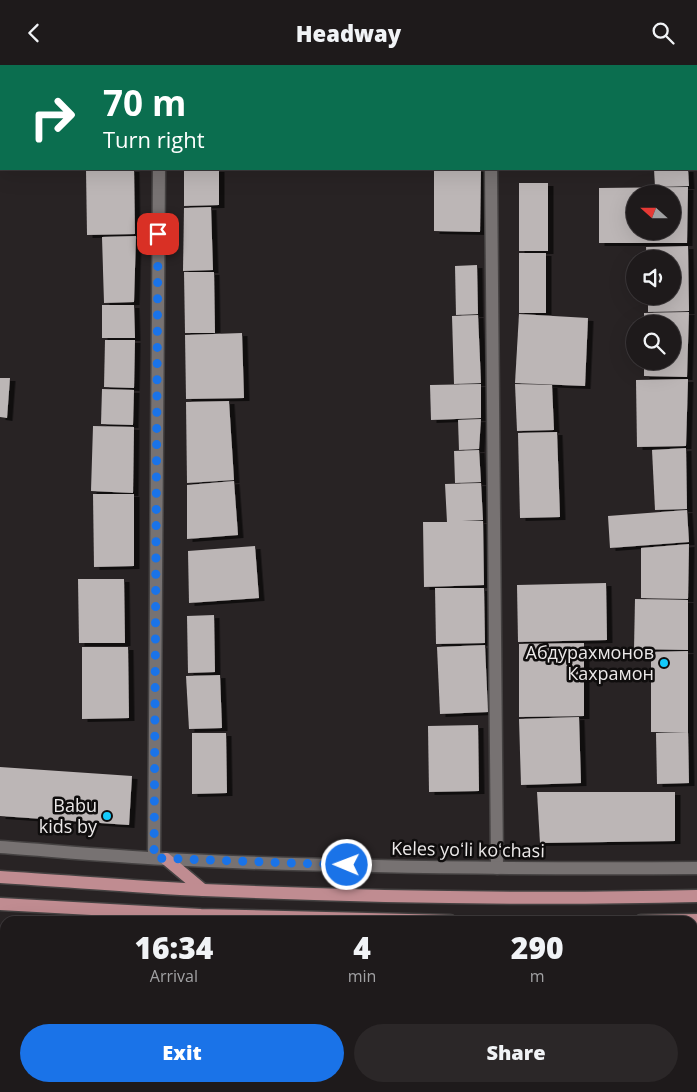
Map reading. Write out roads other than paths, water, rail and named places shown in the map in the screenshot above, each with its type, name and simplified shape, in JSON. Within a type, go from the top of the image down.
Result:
[{"type":"main road","points":[[160,859],[202,890]]},
{"type":"main road","points":[[0,877],[202,890],[496,898],[697,896]]},
{"type":"main road","points":[[0,904],[176,916]]},
{"type":"street","points":[[159,170],[160,859]]},
{"type":"street","points":[[491,170],[497,868]]},
{"type":"street","name":"Keles yoʻli koʻchasi","points":[[0,847],[160,859],[286,864],[497,868],[697,867]]},
{"type":"place","name":"Абдурахмонов Кахрамон","points":[[664,663]]},
{"type":"place","name":"Babu kids by","points":[[107,816]]}]
